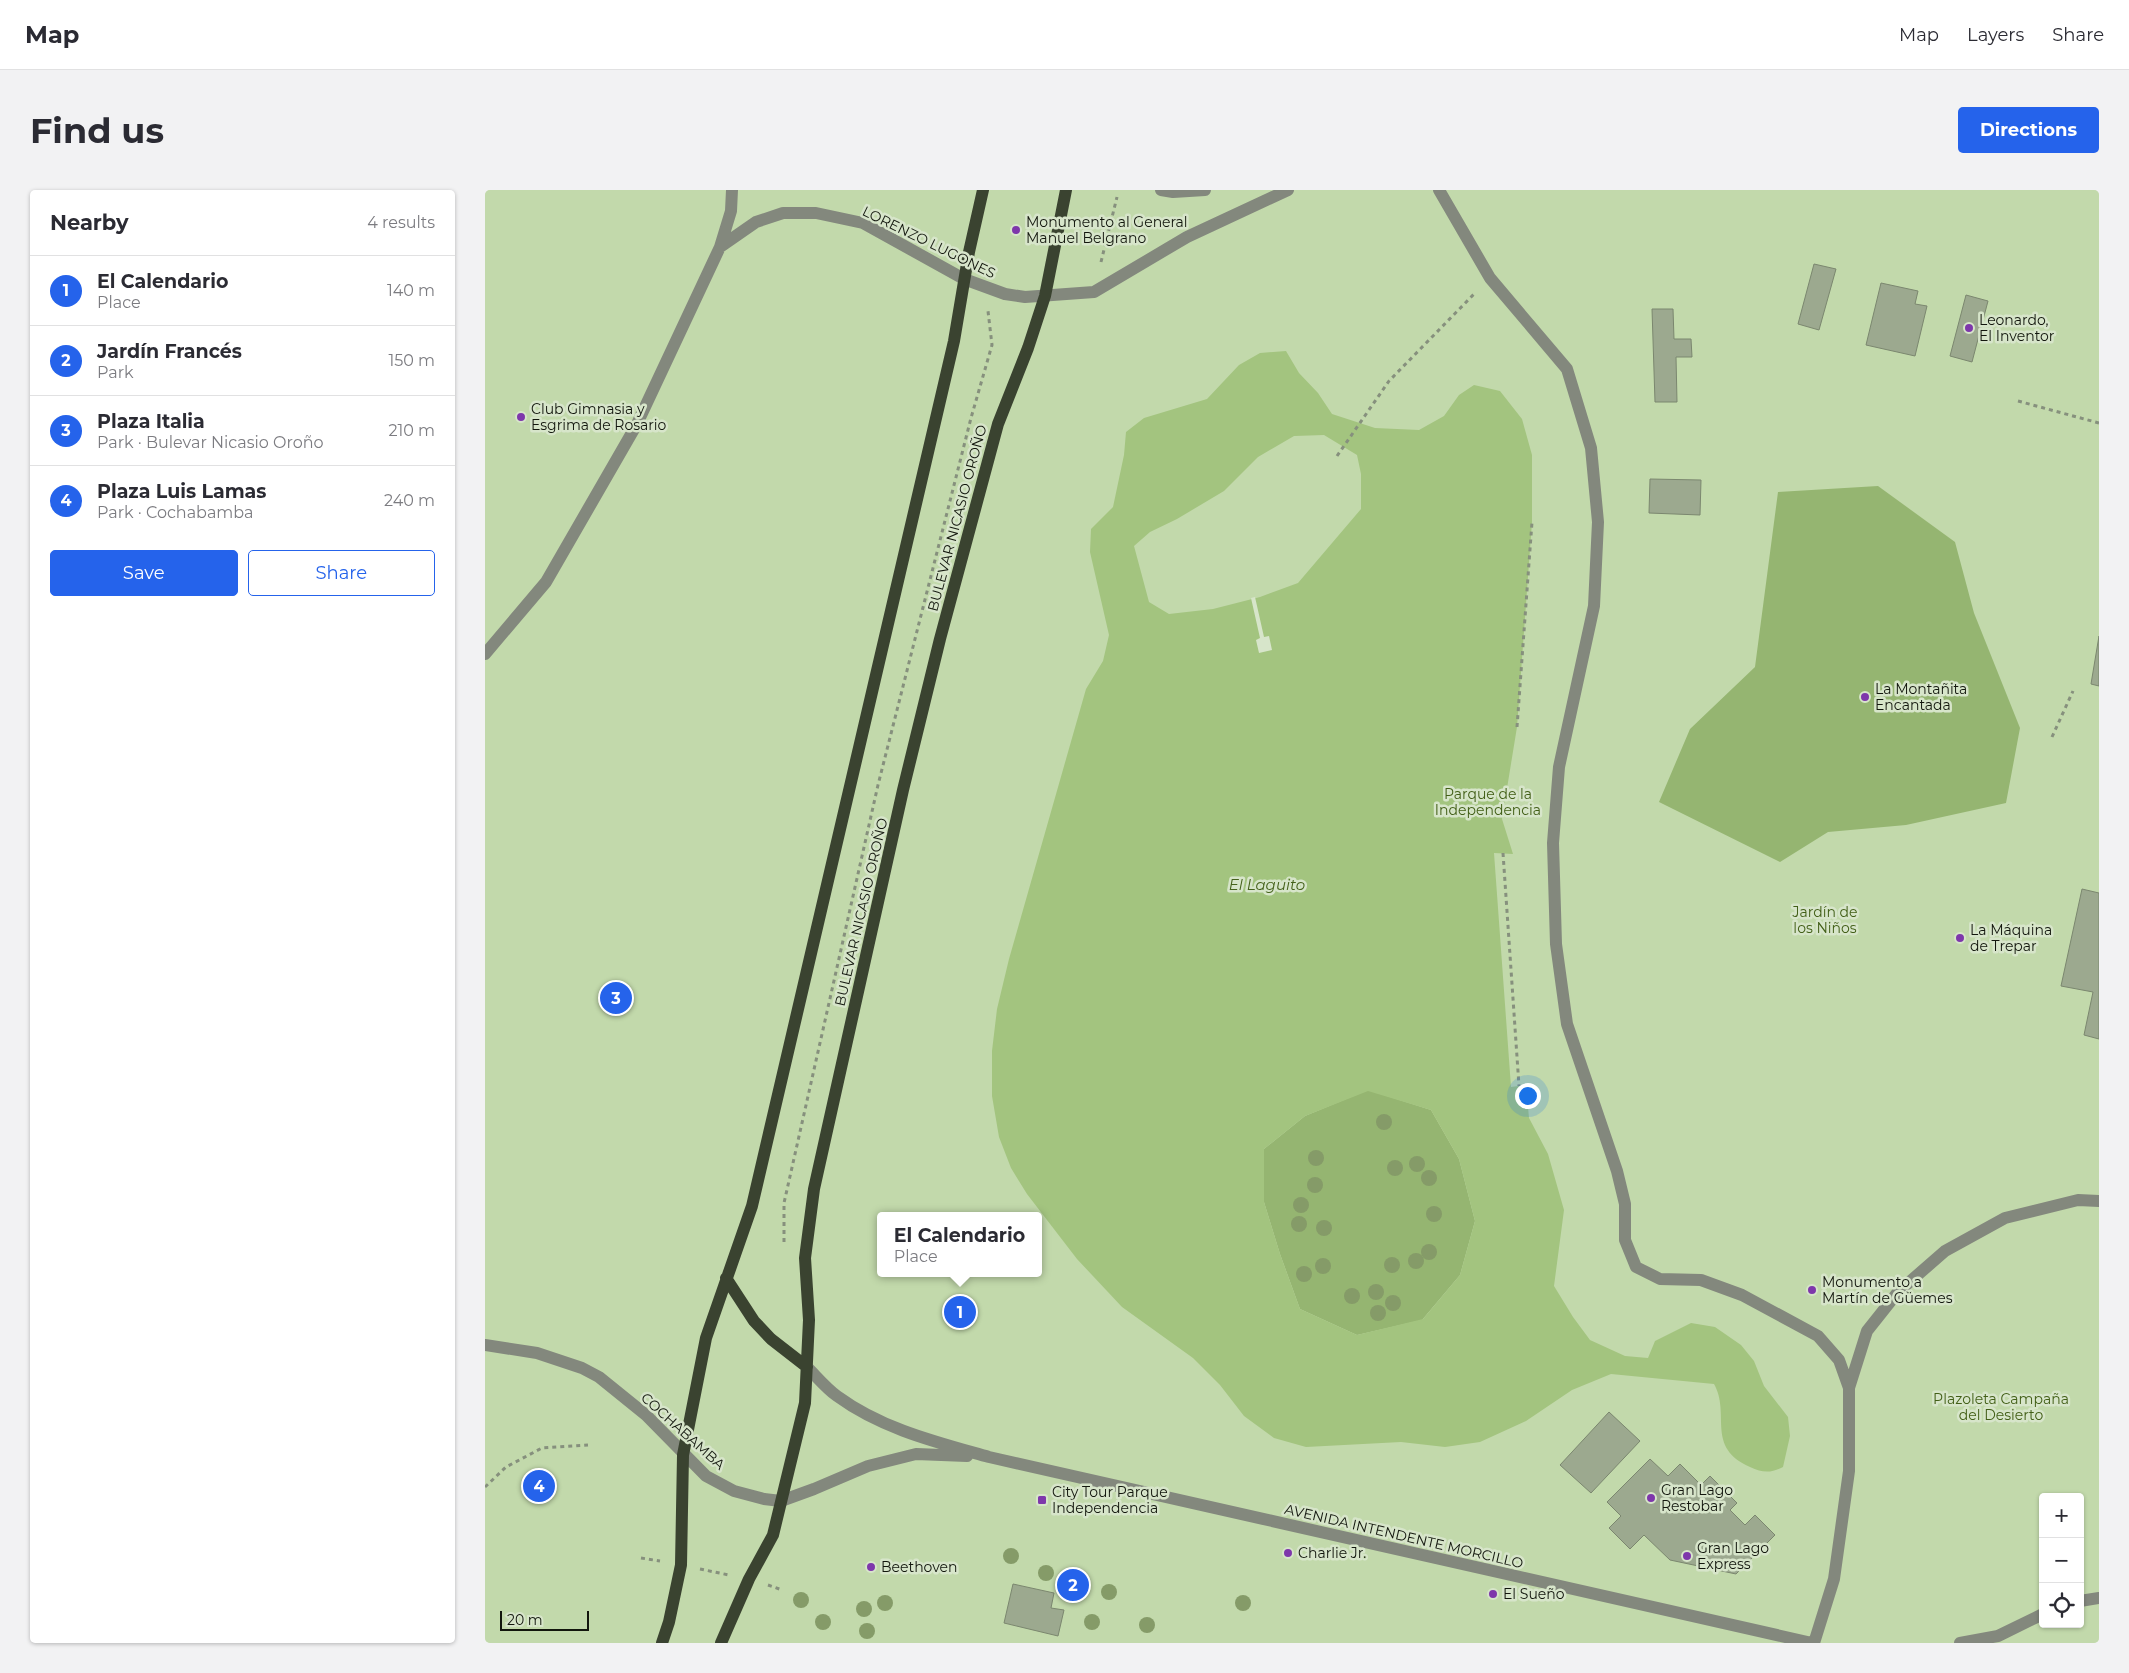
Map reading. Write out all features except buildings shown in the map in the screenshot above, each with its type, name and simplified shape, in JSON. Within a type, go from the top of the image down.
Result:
[{"type":"main road","points":[[662,1643],[669,1622],[681,1565],[683,1455],[705,1338],[752,1206],[954,341],[964,279],[983,190]]},
{"type":"main road","name":"BULEVAR NICASIO OROÑO","points":[[721,1643],[749,1579],[773,1535],[805,1403],[809,1320],[805,1258],[816,1179],[903,790],[939,639],[998,424],[1028,348],[1045,296],[1066,190]]},
{"type":"main road","points":[[726,1278],[753,1321],[771,1339],[807,1367]]},
{"type":"street","points":[[485,654],[546,582],[637,424],[721,247],[731,211],[733,190]]},
{"type":"street","points":[[1161,190],[1173,192],[1205,190]]},
{"type":"street","name":"LORENZO LUGONES","points":[[721,247],[756,222],[783,213],[816,213],[863,223],[964,279],[1005,294],[1025,297],[1093,292],[1187,237],[1289,190]]},
{"type":"street","points":[[1439,190],[1490,278],[1567,369],[1591,448],[1598,522],[1594,606],[1559,767],[1553,842],[1556,944],[1567,1024],[1617,1170],[1625,1204],[1625,1240],[1636,1267],[1660,1280],[1701,1280],[1743,1295],[1818,1336],[1839,1360],[1849,1388]]},
{"type":"street","points":[[1813,1643],[1834,1579],[1849,1470],[1849,1388],[1867,1331],[1898,1292],[1945,1251],[2005,1218],[2078,1200],[2099,1201]]},
{"type":"street","name":"COCHABAMBA","points":[[485,1345],[537,1353],[582,1368],[599,1377],[646,1415],[683,1455],[706,1476],[734,1491],[764,1499],[781,1501]]},
{"type":"street","name":"AVENIDA INTENDENTE MORCILLO","points":[[807,1367],[837,1395],[870,1417],[913,1435],[989,1458],[1813,1643]]},
{"type":"street","name":"AVENIDA INTENDENTE MORCILLO","points":[[781,1501],[868,1466],[916,1454],[989,1458]]},
{"type":"street","points":[[2084,1600],[2099,1598]]},
{"type":"street","points":[[1960,1643],[1998,1636],[2039,1616]]},
{"type":"path","points":[[1101,263],[1117,197]]},
{"type":"path","points":[[1337,456],[1389,381],[1490,278]]},
{"type":"path","points":[[2018,401],[2099,423]]},
{"type":"path","points":[[1517,727],[1532,522]]},
{"type":"path","points":[[2052,737],[2073,691]]},
{"type":"path","points":[[1503,853],[1519,1086]]},
{"type":"path","points":[[485,1487],[506,1467],[542,1448],[588,1445]]},
{"type":"path","points":[[641,1558],[749,1579],[782,1590]]},
{"type":"green space","name":"Parque de la Independencia","points":[[485,190],[2099,190],[2099,1643],[485,1643]]},
{"type":"shaded area","name":"La Montañita Encantada","points":[[1878,486],[1955,542],[1974,613],[2020,728],[2006,803],[1906,825],[1828,832],[1780,862],[1659,802],[1690,729],[1755,667],[1778,492]]},
{"type":"shaded area","points":[[1368,1090],[1431,1110],[1459,1159],[1475,1221],[1460,1275],[1422,1320],[1357,1335],[1300,1309],[1264,1202],[1264,1149],[1305,1116]]},
{"type":"water","name":"El Laguito","points":[[1286,351],[1299,373],[1318,393],[1332,414],[1375,428],[1419,430],[1444,416],[1459,395],[1474,385],[1500,391],[1522,419],[1532,455],[1532,522],[1517,727],[1502,819],[1513,854],[1494,853],[1511,1087],[1526,1085],[1529,1118],[1548,1154],[1564,1210],[1554,1286],[1590,1340],[1625,1356],[1648,1358],[1655,1341],[1691,1323],[1715,1327],[1741,1345],[1754,1361],[1764,1386],[1788,1417],[1790,1436],[1783,1467],[1767,1472],[1759,1470],[1736,1459],[1728,1450],[1723,1440],[1719,1395],[1714,1384],[1611,1374],[1572,1390],[1526,1421],[1480,1442],[1445,1447],[1401,1442],[1306,1447],[1274,1438],[1244,1416],[1220,1385],[1193,1358],[1122,1307],[1077,1259],[1027,1194],[1011,1168],[999,1137],[992,1096],[992,1051],[997,1009],[1009,959],[1086,689],[1103,661],[1109,635],[1090,552],[1091,529],[1113,507],[1124,455],[1126,432],[1144,418],[1207,399],[1239,365],[1260,353]],"holes":[[[1324,435],[1357,455],[1361,474],[1361,509],[1298,583],[1260,597],[1213,609],[1169,614],[1149,602],[1134,546],[1150,532],[1177,519],[1224,491],[1258,457],[1294,436]],[[1368,1091],[1431,1110],[1459,1159],[1475,1221],[1460,1275],[1423,1319],[1357,1335],[1300,1309],[1264,1202],[1264,1149],[1305,1116]]]},
{"type":"pier","points":[[1255,597],[1264,637],[1269,636],[1272,650],[1259,653],[1256,640],[1260,638],[1251,598]]},
{"type":"place","name":"Monumento al General Manuel Belgrano","points":[[1016,230]]},
{"type":"place","name":"Leonardo, El Inventor","points":[[1969,328]]},
{"type":"place","name":"Club Gimnasia y Esgrima de Rosario","points":[[521,417]]},
{"type":"place","name":"La Montañita Encantada","points":[[1865,697]]},
{"type":"place","name":"La Máquina de Trepar","points":[[1960,938]]},
{"type":"place","name":"Plaza Italia","points":[[616,998]]},
{"type":"place","name":"Monumento a Martín de Güemes","points":[[1812,1290]]},
{"type":"place","name":"El Calendario","points":[[960,1312]]},
{"type":"place","name":"Plaza Luis Lamas","points":[[539,1486]]},
{"type":"place","name":"Gran Lago Restobar","points":[[1651,1498]]},
{"type":"place","name":"City Tour Parque Independencia","points":[[1042,1500]]},
{"type":"place","name":"Charlie Jr.","points":[[1288,1553]]},
{"type":"place","name":"Gran Lago Express","points":[[1687,1556]]},
{"type":"place","name":"Beethoven","points":[[871,1567]]},
{"type":"place","name":"Jardín Francés","points":[[1073,1585]]},
{"type":"place","name":"El Sueño","points":[[1493,1594]]},
{"type":"park label","name":"Jardín de los Niños","points":[[1825,920]]},
{"type":"park label","name":"Plazoleta Campaña del Desierto","points":[[2001,1408]]}]
